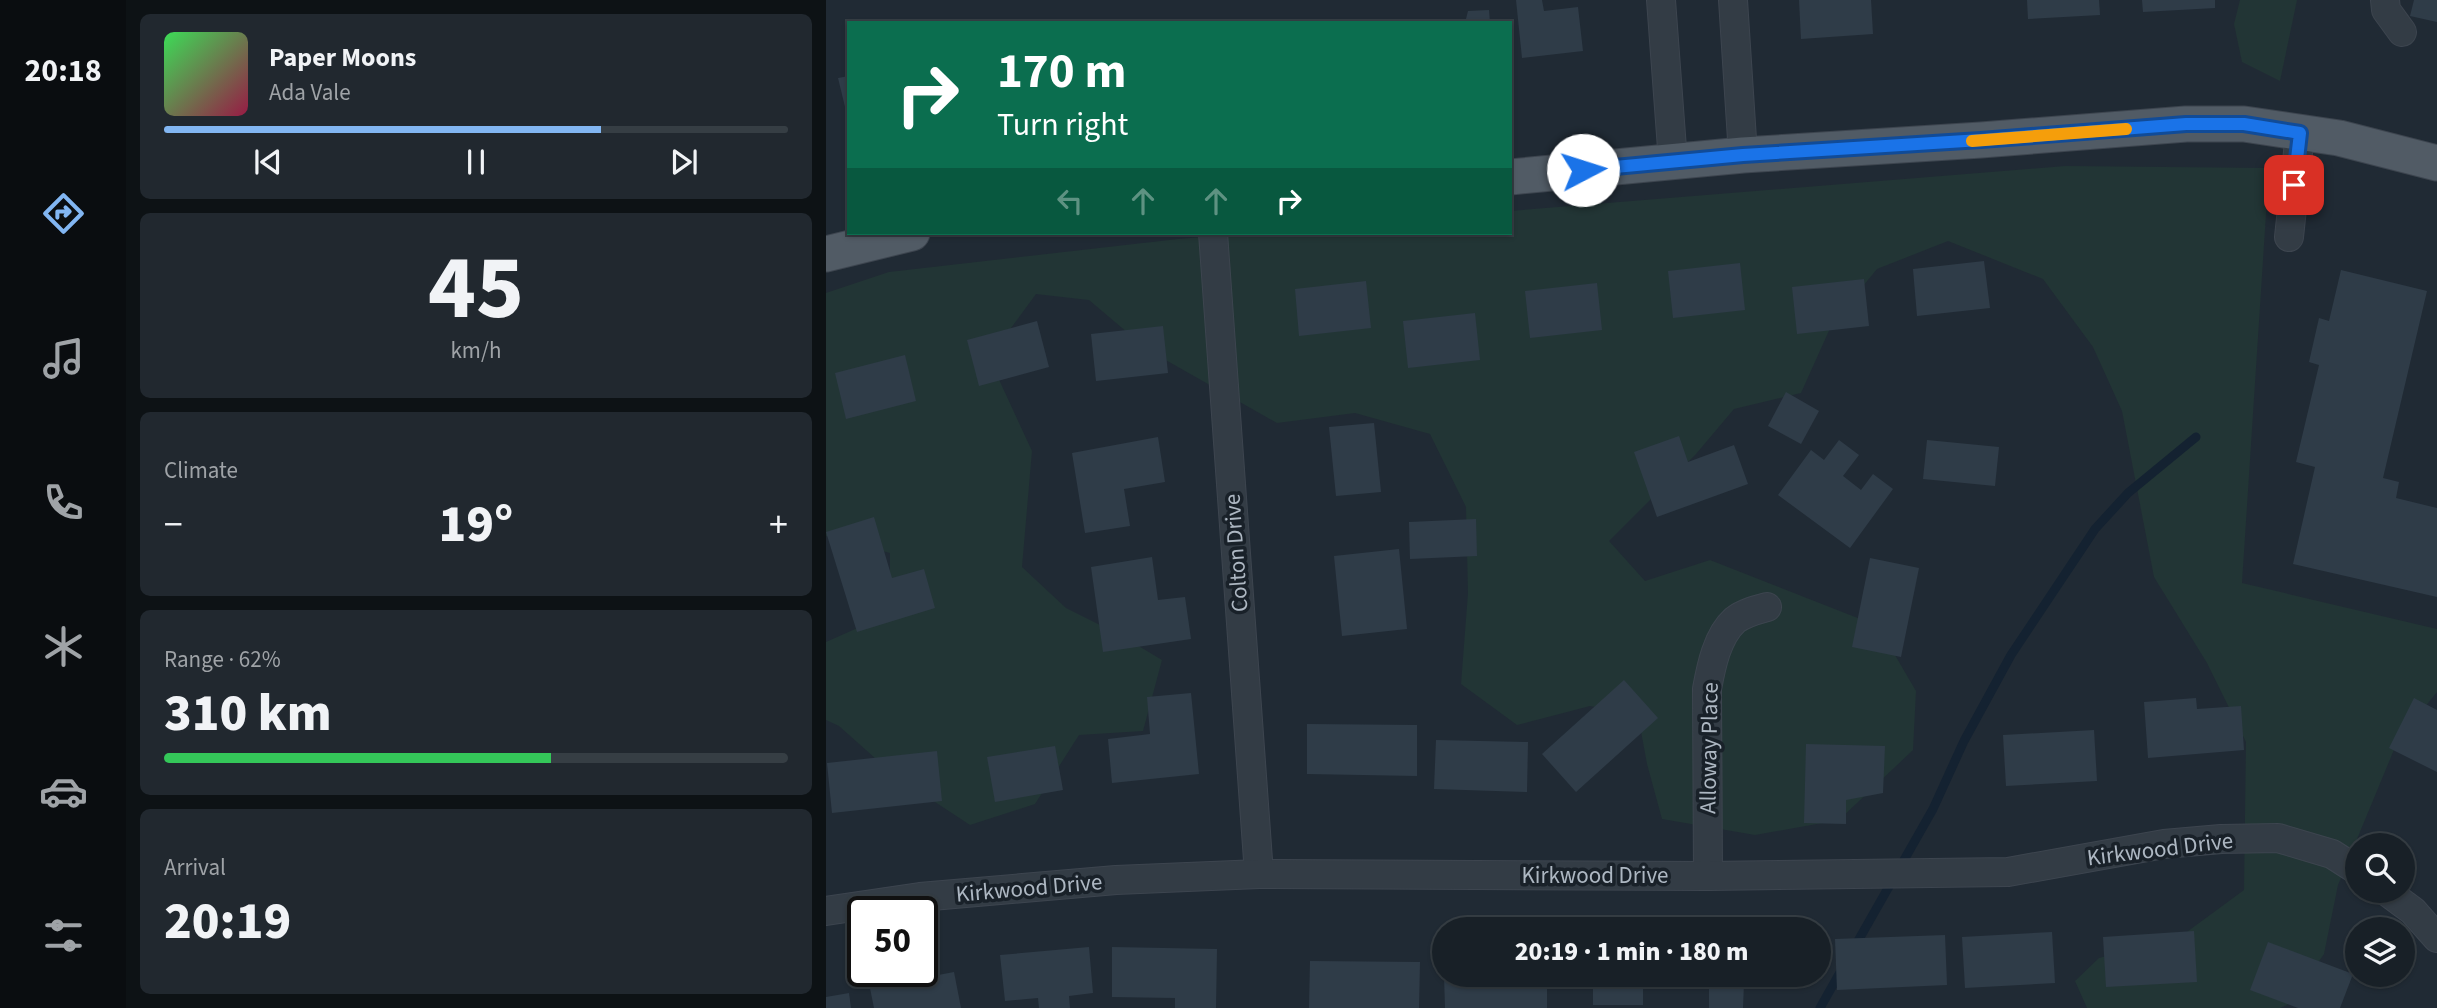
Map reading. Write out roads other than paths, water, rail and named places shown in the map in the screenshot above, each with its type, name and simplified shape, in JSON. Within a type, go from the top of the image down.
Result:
[{"type":"main road","points":[[1512,177],[1743,155],[2186,124],[2244,124],[2339,138],[2437,163]]},
{"type":"main road","points":[[826,254],[904,235]]},
{"type":"street","points":[[1661,0],[1673,162]]},
{"type":"street","points":[[1733,0],[1743,155]]},
{"type":"street","points":[[2289,237],[2300,133]]},
{"type":"street","name":"Colton Drive","points":[[1213,235],[1259,874]]},
{"type":"street","name":"Alloway Place","points":[[1708,876],[1707,689],[1722,639],[1734,621],[1767,607]]},
{"type":"street","name":"Kirkwood Drive","points":[[826,911],[920,897],[1102,881],[1259,874],[1708,876],[2008,872],[2164,844],[2255,838],[2278,838],[2332,854],[2345,862]]},
{"type":"street","points":[[2402,903],[2437,938]]},
{"type":"waterway","points":[[1854,948],[1933,809],[1964,741],[2011,655],[2095,529],[2128,493],[2196,437]]},
{"type":"waterway","points":[[1820,1008],[1842,969]]}]
